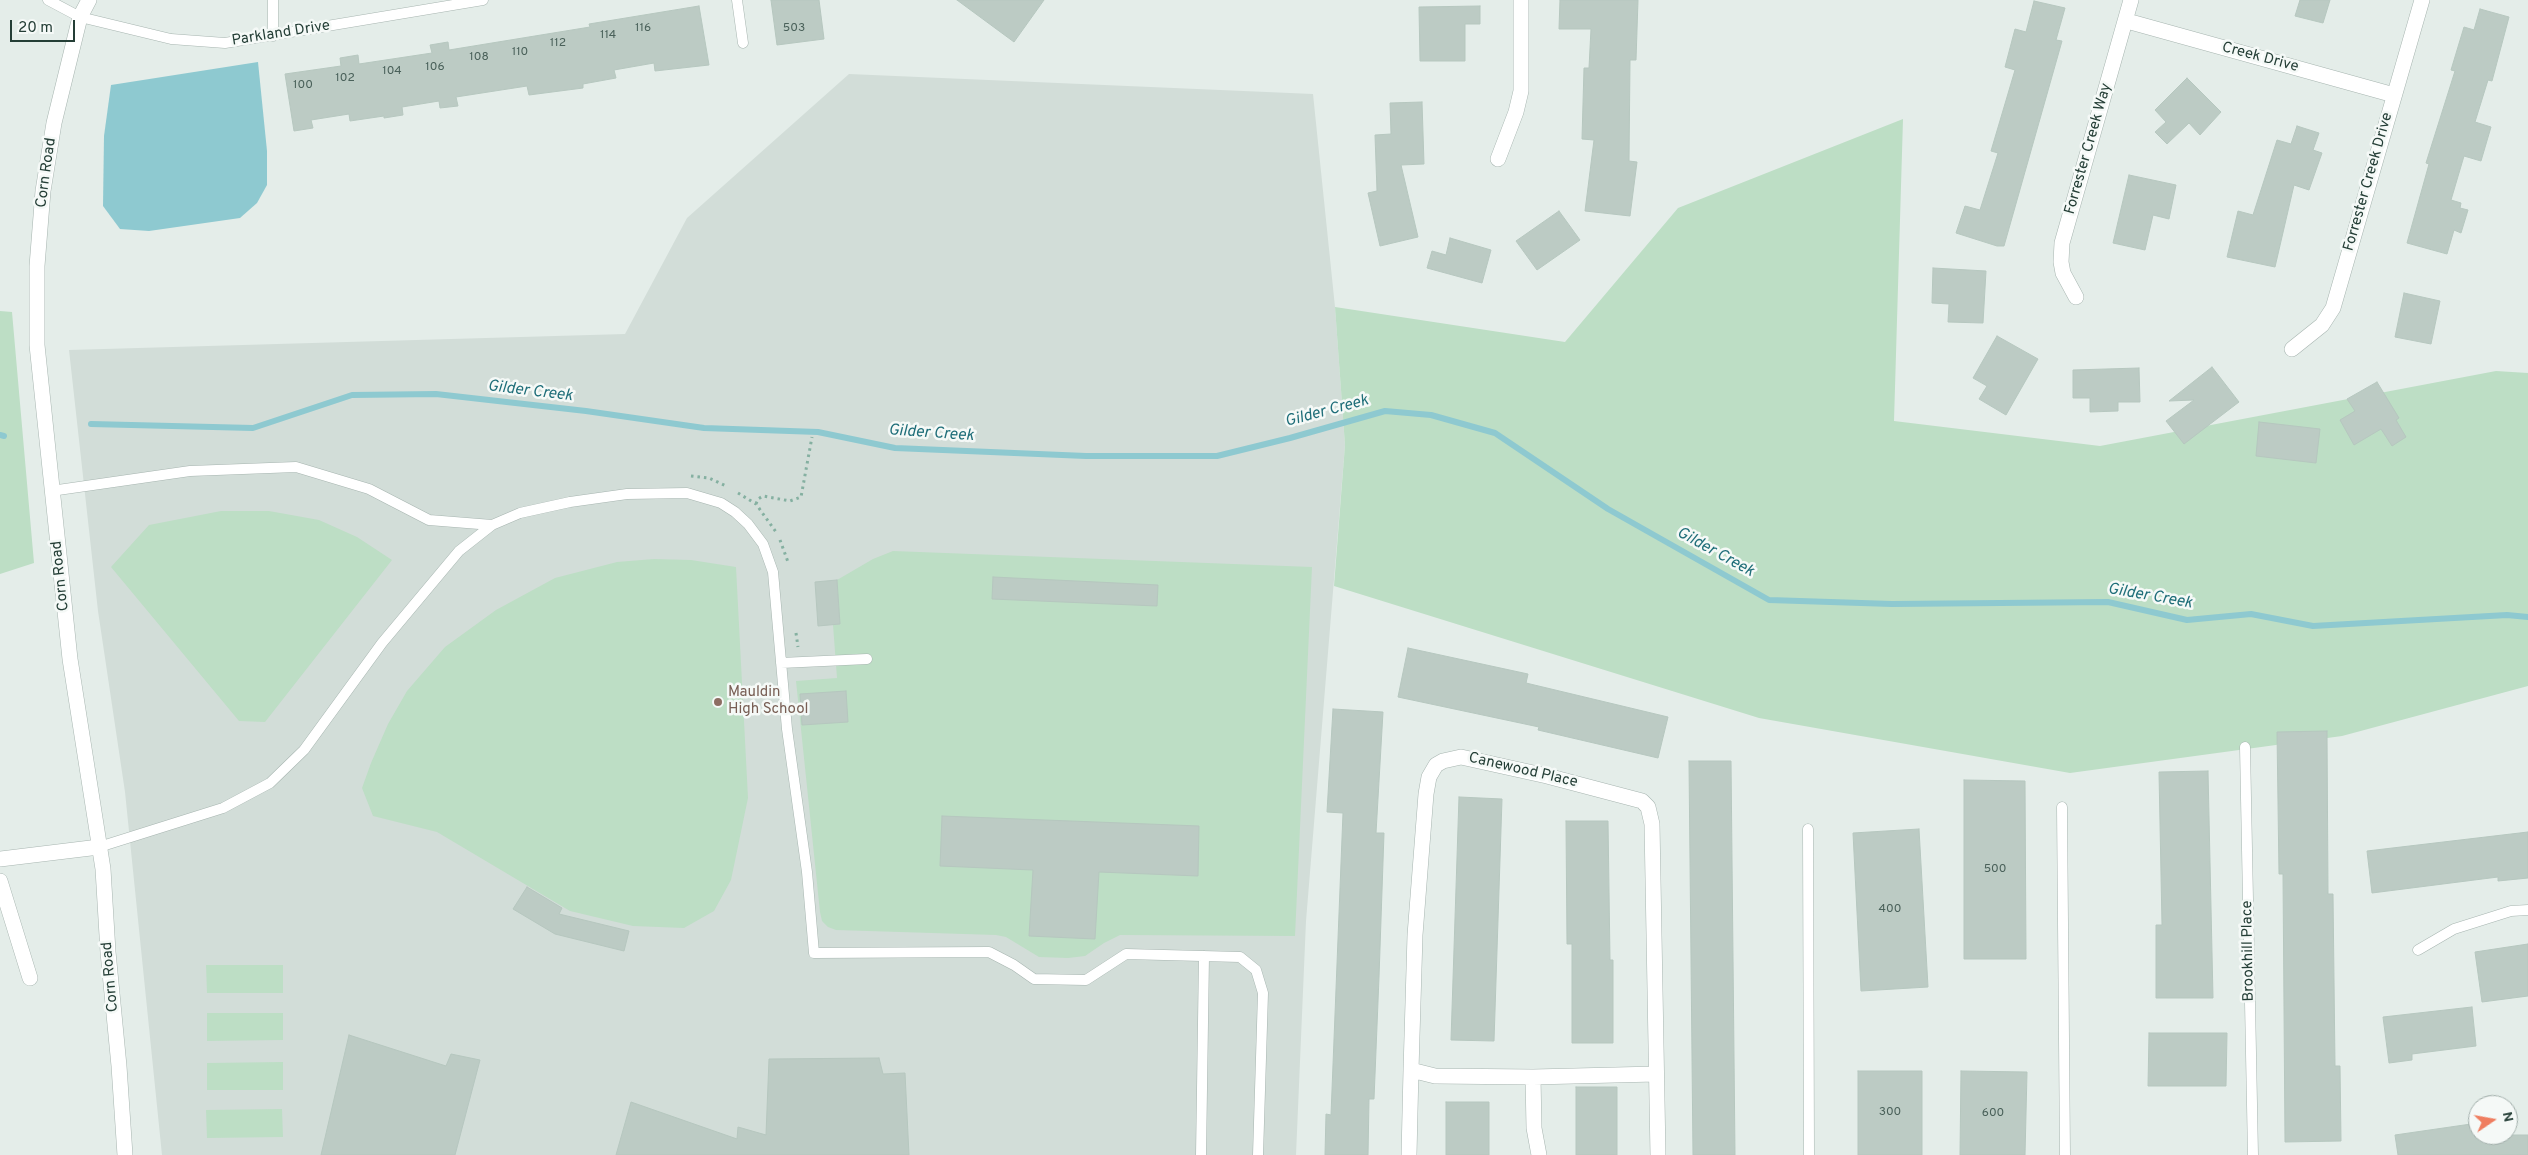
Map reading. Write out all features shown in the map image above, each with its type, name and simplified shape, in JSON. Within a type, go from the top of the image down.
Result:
[{"type":"street","name":"Corn Road","points":[[89,0],[80,17],[54,123],[43,191],[37,266],[37,345],[70,659],[103,869],[125,1155]]},
{"type":"street","points":[[1498,159],[1516,112],[1521,90],[1521,0]]},
{"type":"street","name":"Forrester Creek Way","points":[[2076,297],[2063,273],[2061,262],[2062,243],[2127,22],[2131,0]]},
{"type":"street","name":"Forrester Creek Drive","points":[[2292,349],[2322,325],[2333,308],[2422,0]]},
{"type":"street","name":"Creek Drive","points":[[2127,22],[2394,95]]},
{"type":"street","name":"Canewood Place","points":[[1409,1155],[1415,935],[1426,794],[1429,777],[1436,765],[1443,760],[1461,757],[1566,781],[1642,801],[1648,806],[1652,824],[1658,1155]]},
{"type":"street","points":[[0,859],[99,847]]},
{"type":"street","points":[[0,881],[30,978]]},
{"type":"street","points":[[1412,1070],[1435,1076],[1533,1077],[1656,1074]]},
{"type":"street","points":[[1533,1077],[1534,1128],[1539,1155]]},
{"type":"lane","name":"Parkland Drive","points":[[48,0],[80,17],[172,39],[225,43],[483,0]]},
{"type":"lane","points":[[273,0],[273,36]]},
{"type":"lane","points":[[737,0],[743,43]]},
{"type":"lane","points":[[51,491],[190,471],[296,467],[369,490],[429,520],[492,525]]},
{"type":"lane","points":[[99,847],[223,808],[270,782],[304,750],[382,643],[459,551],[492,525],[520,513],[570,502],[627,494],[687,493],[721,503],[748,524],[763,544],[773,572],[787,728],[807,872],[814,953],[990,952],[1034,979],[1076,980],[1086,980],[1126,954],[1240,957],[1256,970],[1263,993],[1258,1155]]},
{"type":"lane","points":[[782,663],[867,659]]},
{"type":"lane","name":"Brookhill Place","points":[[2246,747],[2253,1155]]},
{"type":"lane","points":[[2062,807],[2065,1155]]},
{"type":"lane","points":[[1808,829],[1809,1155]]},
{"type":"lane","points":[[2418,950],[2454,929],[2512,911],[2528,910]]},
{"type":"lane","points":[[1201,1155],[1204,956]]},
{"type":"path","points":[[756,504],[758,499],[763,496],[790,500],[801,497],[812,437]]},
{"type":"shaded area","name":"Mauldin High School","points":[[849,74],[1313,94],[1335,307],[1345,445],[1306,921],[1296,1155],[162,1155],[125,792],[98,611],[69,350],[625,334],[687,218]]},
{"type":"green space","points":[[1903,119],[1894,421],[2100,446],[2496,371],[2528,373],[2528,686],[2342,736],[2070,773],[1759,718],[1334,586],[1345,445],[1335,307],[1565,342],[1678,208]]},
{"type":"green space","points":[[0,311],[12,312],[34,563],[0,574]]},
{"type":"green space","points":[[221,511],[269,511],[319,520],[357,537],[392,560],[265,722],[239,721],[111,567],[149,525]]},
{"type":"green space","points":[[893,551],[1312,567],[1295,936],[1120,935],[1085,956],[1068,958],[1039,957],[1006,937],[996,935],[836,930],[828,927],[822,921],[820,912],[796,681],[837,678],[833,625],[840,624],[837,580],[873,559]]},
{"type":"green space","points":[[654,559],[691,560],[736,567],[748,798],[731,880],[714,911],[684,928],[633,926],[570,911],[437,832],[373,816],[362,788],[371,763],[388,724],[407,691],[445,647],[496,610],[555,578],[617,562]]},
{"type":"green space","points":[[206,965],[283,965],[283,993],[207,993]]},
{"type":"green space","points":[[207,1013],[283,1013],[283,1040],[207,1041]]},
{"type":"green space","points":[[283,1062],[283,1090],[207,1090],[207,1063]]},
{"type":"green space","points":[[282,1109],[283,1137],[207,1138],[206,1110]]},
{"type":"water","points":[[258,62],[267,151],[267,185],[257,203],[240,218],[149,231],[120,229],[103,206],[104,136],[111,85]]},
{"type":"building","points":[[771,0],[819,0],[824,39],[777,45]]},
{"type":"building","points":[[957,0],[1044,0],[1014,42]]},
{"type":"building","points":[[1560,0],[1638,0],[1636,60],[1630,60],[1629,161],[1637,162],[1630,216],[1585,211],[1594,140],[1582,139],[1584,68],[1589,68],[1591,29],[1559,29]]},
{"type":"building","points":[[2300,0],[2330,0],[2323,23],[2295,16]]},
{"type":"building","points":[[2034,1],[2065,8],[2056,40],[2062,41],[2004,246],[1997,246],[1956,233],[1965,206],[1980,210],[1998,153],[1991,151],[2015,70],[2005,67],[2015,29],[2026,32]]},
{"type":"building","points":[[699,6],[709,65],[655,71],[654,63],[614,70],[616,78],[583,84],[583,88],[529,95],[527,86],[456,97],[458,106],[440,108],[439,101],[402,107],[403,115],[384,118],[384,116],[350,121],[349,114],[311,120],[313,128],[294,131],[285,74],[341,66],[340,58],[358,55],[359,64],[432,53],[430,45],[448,42],[449,50],[590,27],[589,24]]},
{"type":"building","points":[[1480,6],[1480,24],[1465,24],[1465,61],[1420,61],[1419,7]]},
{"type":"building","points":[[2480,9],[2509,17],[2492,81],[2488,80],[2475,122],[2491,127],[2481,161],[2464,156],[2451,200],[2461,203],[2460,208],[2468,210],[2461,233],[2454,230],[2447,254],[2407,243],[2429,164],[2426,163],[2455,71],[2451,70],[2464,27],[2474,30]]},
{"type":"building","points":[[2187,78],[2221,112],[2200,135],[2189,123],[2167,144],[2155,132],[2166,122],[2155,110]]},
{"type":"building","points":[[1422,102],[1424,164],[1401,165],[1418,237],[1380,246],[1368,193],[1377,191],[1375,135],[1391,134],[1390,103]]},
{"type":"building","points":[[2297,126],[2319,133],[2313,150],[2322,153],[2309,190],[2294,185],[2275,267],[2227,257],[2238,211],[2253,215],[2277,140],[2291,144]]},
{"type":"building","points":[[2129,175],[2176,185],[2169,219],[2153,215],[2145,250],[2113,243]]},
{"type":"building","points":[[1559,211],[1580,240],[1537,270],[1516,241]]},
{"type":"building","points":[[1450,238],[1491,250],[1482,283],[1427,268],[1432,251],[1446,255]]},
{"type":"building","points":[[1933,268],[1986,271],[1983,323],[1948,322],[1949,304],[1932,303]]},
{"type":"building","points":[[2404,293],[2440,301],[2431,344],[2395,337]]},
{"type":"building","points":[[1997,336],[2038,359],[2006,415],[1979,399],[1987,386],[1973,378]]},
{"type":"building","points":[[2212,367],[2239,402],[2184,444],[2166,421],[2194,400],[2169,401]]},
{"type":"building","points":[[2139,368],[2140,402],[2118,402],[2118,411],[2090,412],[2090,398],[2073,398],[2073,370]]},
{"type":"building","points":[[2377,382],[2399,418],[2396,420],[2406,437],[2392,446],[2381,429],[2354,445],[2340,420],[2355,411],[2347,399]]},
{"type":"building","points":[[2259,422],[2320,429],[2316,463],[2256,456]]},
{"type":"building","points":[[993,577],[1158,585],[1157,606],[992,599]]},
{"type":"building","points":[[837,580],[840,624],[818,626],[815,582]]},
{"type":"building","points":[[1408,648],[1528,674],[1526,683],[1668,717],[1658,758],[1538,730],[1539,727],[1398,697]]},
{"type":"building","points":[[846,691],[848,722],[802,725],[800,694]]},
{"type":"building","points":[[1333,709],[1383,712],[1376,833],[1384,833],[1374,1099],[1369,1099],[1368,1155],[1325,1155],[1326,1114],[1331,1115],[1343,813],[1327,812]]},
{"type":"building","points":[[2327,731],[2328,894],[2333,894],[2335,1066],[2340,1066],[2341,1141],[2285,1142],[2283,874],[2279,874],[2277,732]]},
{"type":"building","points":[[1689,761],[1731,761],[1735,1155],[1693,1155]]},
{"type":"building","points":[[2208,771],[2213,998],[2156,998],[2156,925],[2162,925],[2159,772]]},
{"type":"building","points":[[1964,780],[2025,781],[2026,959],[1964,959]]},
{"type":"building","points":[[1459,797],[1502,799],[1494,1041],[1451,1040]]},
{"type":"building","points":[[942,816],[1199,826],[1198,876],[1099,872],[1095,939],[1029,936],[1033,870],[940,866]]},
{"type":"building","points":[[1566,821],[1608,821],[1610,960],[1613,960],[1613,1043],[1572,1043],[1572,944],[1567,944]]},
{"type":"building","points":[[1919,829],[1928,987],[1861,991],[1853,833]]},
{"type":"building","points":[[2528,832],[2528,878],[2498,881],[2498,877],[2372,893],[2367,851]]},
{"type":"building","points":[[527,887],[562,908],[559,914],[629,931],[624,951],[555,934],[513,909]]},
{"type":"building","points":[[2528,944],[2528,996],[2482,1002],[2475,952]]},
{"type":"building","points":[[2472,1007],[2476,1046],[2412,1054],[2412,1060],[2389,1063],[2383,1017]]},
{"type":"building","points":[[2149,1033],[2227,1033],[2226,1086],[2148,1086]]},
{"type":"building","points":[[349,1035],[446,1066],[451,1054],[480,1060],[455,1155],[321,1155]]},
{"type":"building","points":[[879,1058],[883,1074],[905,1073],[909,1155],[616,1155],[631,1102],[737,1139],[738,1127],[766,1135],[769,1059]]},
{"type":"building","points":[[1858,1071],[1922,1071],[1922,1155],[1858,1155]]},
{"type":"building","points":[[1961,1071],[2027,1072],[2025,1155],[1960,1155]]},
{"type":"building","points":[[1576,1087],[1617,1087],[1617,1155],[1576,1155]]},
{"type":"building","points":[[1446,1102],[1489,1102],[1489,1155],[1446,1155]]},
{"type":"building","points":[[2468,1124],[2468,1145],[2518,1145],[2518,1135],[2528,1135],[2528,1155],[2398,1155],[2395,1135]]},
{"type":"waterway","name":"Gilder Creek","points":[[91,424],[253,428],[352,395],[436,394],[586,411],[704,428],[818,432],[895,448],[1086,456],[1217,456],[1290,438],[1385,411],[1431,415],[1495,433],[1608,509],[1769,600],[1892,604],[2108,602],[2187,620],[2251,614],[2313,626],[2507,615],[2528,617]]},
{"type":"waterway","name":"Gilder Creek","points":[[0,435],[4,436]]},
{"type":"place","name":"Mauldin High School","points":[[718,702]]}]
